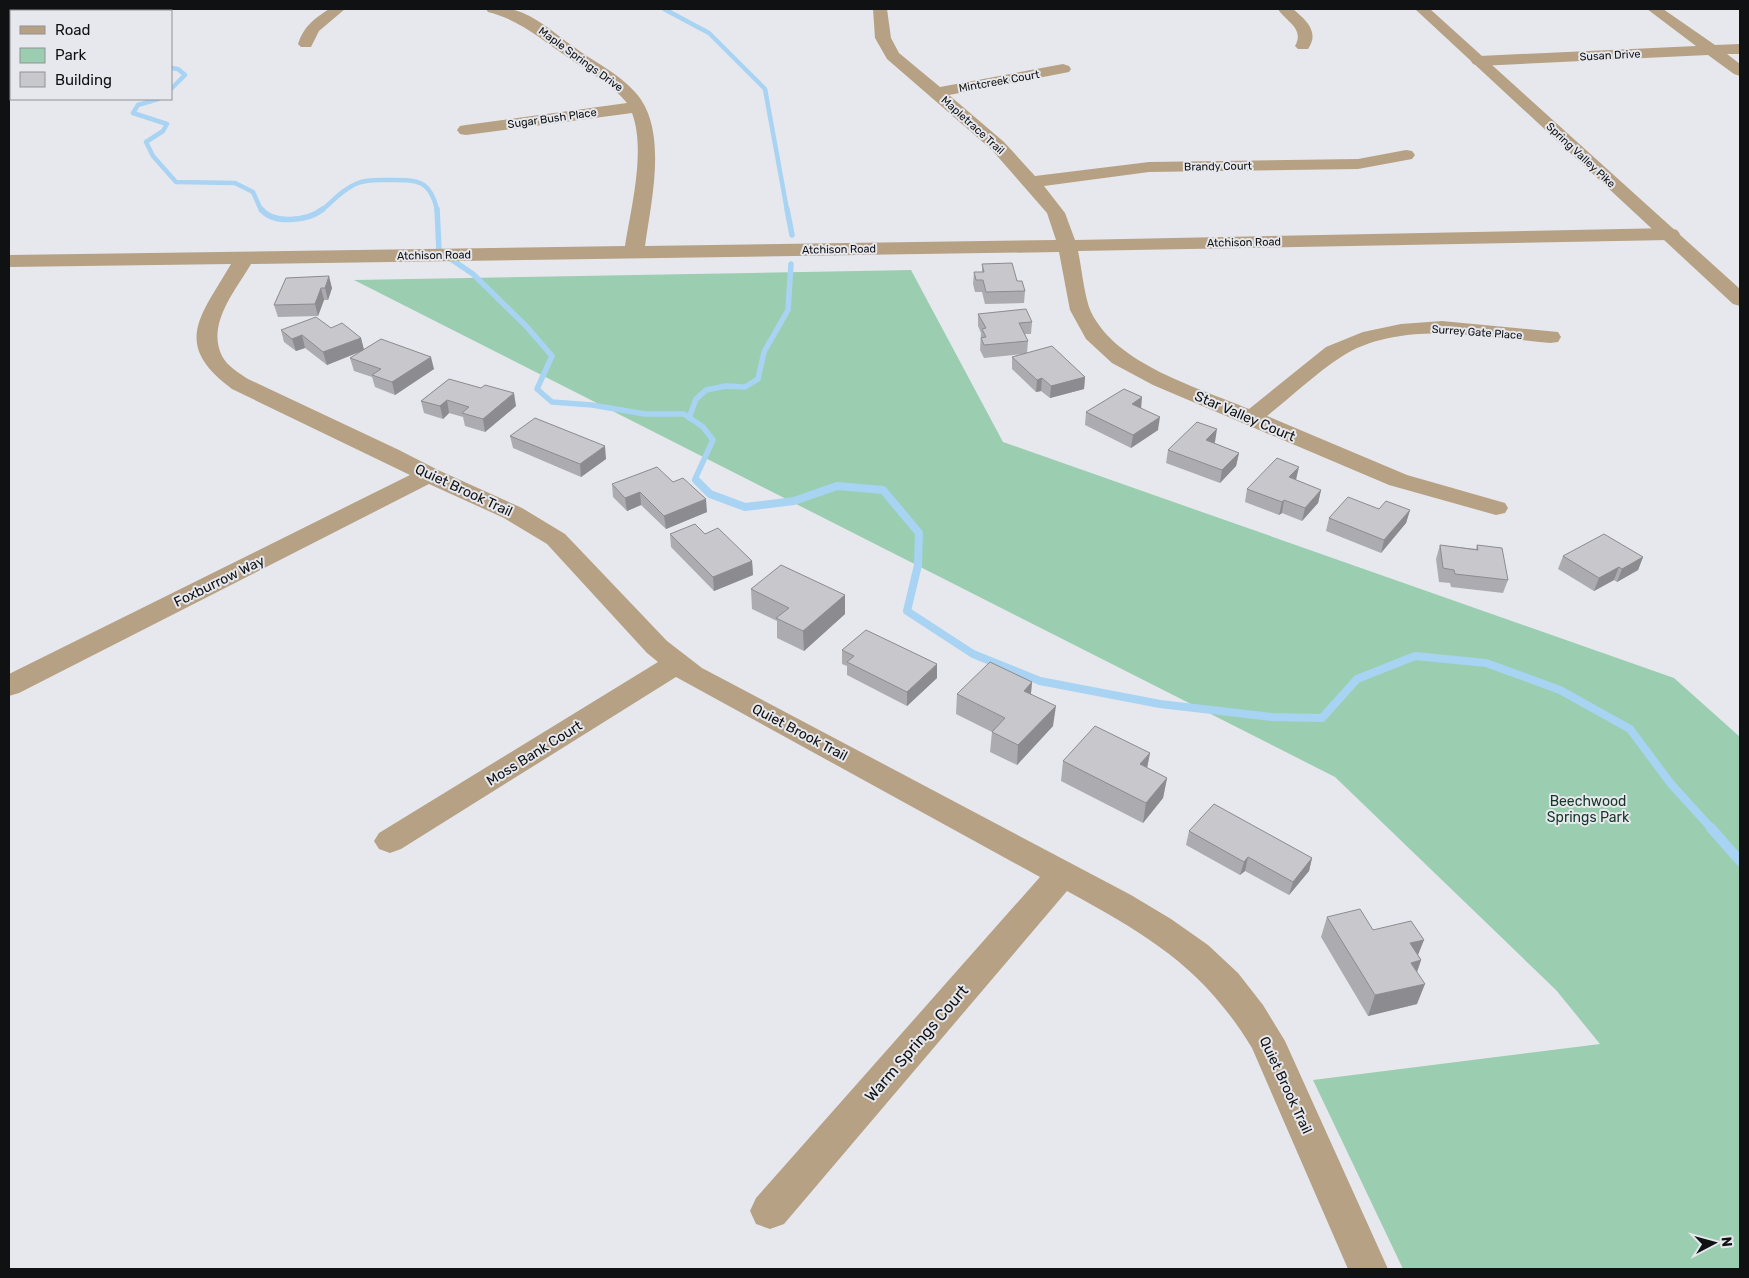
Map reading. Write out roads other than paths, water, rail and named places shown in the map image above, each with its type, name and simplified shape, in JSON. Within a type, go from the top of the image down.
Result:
[{"type":"street","points":[[306,44],[309,32],[314,26],[338,9]]},
{"type":"street","name":"Maple Springs Drive","points":[[493,9],[510,13],[528,22],[612,81],[627,93],[638,107],[644,123],[644,177],[634,252]]},
{"type":"street","name":"Mapletrace Trail","points":[[880,9],[883,38],[886,47],[906,69],[998,146],[1056,212],[1067,245]]},
{"type":"street","points":[[1285,9],[1306,32],[1307,39],[1303,46]]},
{"type":"street","name":"Spring Valley Pike","points":[[1422,9],[1740,300]]},
{"type":"street","points":[[1654,9],[1740,71]]},
{"type":"street","name":"Susan Drive","points":[[1479,61],[1740,49]]},
{"type":"street","name":"Mintcreek Court","points":[[936,93],[1063,69]]},
{"type":"street","name":"Sugar Bush Place","points":[[466,130],[638,107]]},
{"type":"street","name":"Brandy Court","points":[[1030,182],[1120,169],[1358,164],[1406,155]]},
{"type":"street","name":"Atchison Road","points":[[9,261],[1670,234]]},
{"type":"street","name":"Star Valley Court","points":[[1067,245],[1080,310],[1094,334],[1120,358],[1161,380],[1398,480],[1496,508]]},
{"type":"street","name":"Quiet Brook Trail","points":[[244,258],[210,318],[206,330],[207,343],[212,359],[226,374],[240,384],[391,455],[429,475],[513,513],[556,540],[657,647],[692,675],[829,747],[1159,928],[1205,962],[1245,1006],[1267,1041],[1368,1269]]},
{"type":"street","name":"Surrey Gate Place","points":[[1251,418],[1334,352],[1363,338],[1401,330],[1442,327],[1550,337]]},
{"type":"street","name":"Foxburrow Way","points":[[13,677],[429,475]]},
{"type":"street","name":"Moss Bank Court","points":[[390,841],[676,664]]},
{"type":"street","name":"Warm Springs Court","points":[[770,1211],[1062,874]]},
{"type":"waterway","points":[[664,9],[709,33],[765,89],[787,210]]},
{"type":"waterway","points":[[172,68],[178,69],[185,75],[172,88]]},
{"type":"waterway","points":[[155,100],[138,105],[133,113],[167,124],[163,131],[146,142],[153,156],[176,182],[235,183],[253,192],[261,210]]},
{"type":"waterway","points":[[322,210],[343,191],[353,185],[377,180],[407,180],[421,183],[430,192],[437,210]]},
{"type":"waterway","points":[[261,209],[266,214],[274,217],[291,220],[309,216],[323,209]]},
{"type":"waterway","points":[[437,209],[439,251],[473,274],[526,326],[552,356],[537,389],[552,402],[592,405],[645,414],[684,414],[689,418]]},
{"type":"waterway","points":[[787,209],[792,235]]},
{"type":"waterway","points":[[689,418],[696,399],[706,390],[726,386],[745,387],[758,379],[764,352],[788,310],[791,264]]},
{"type":"waterway","points":[[689,418],[703,427],[713,440],[695,479],[710,494],[745,507],[794,501],[837,486],[883,490],[919,533],[918,565],[907,611],[973,654],[1040,681],[1160,704],[1272,717],[1322,718],[1357,679],[1415,656],[1486,663],[1560,690],[1630,729],[1671,784],[1712,829]]},
{"type":"waterway","points":[[1711,828],[1740,861]]},
{"type":"park label","name":"Beechwood Springs Park","points":[[1588,810]]}]
